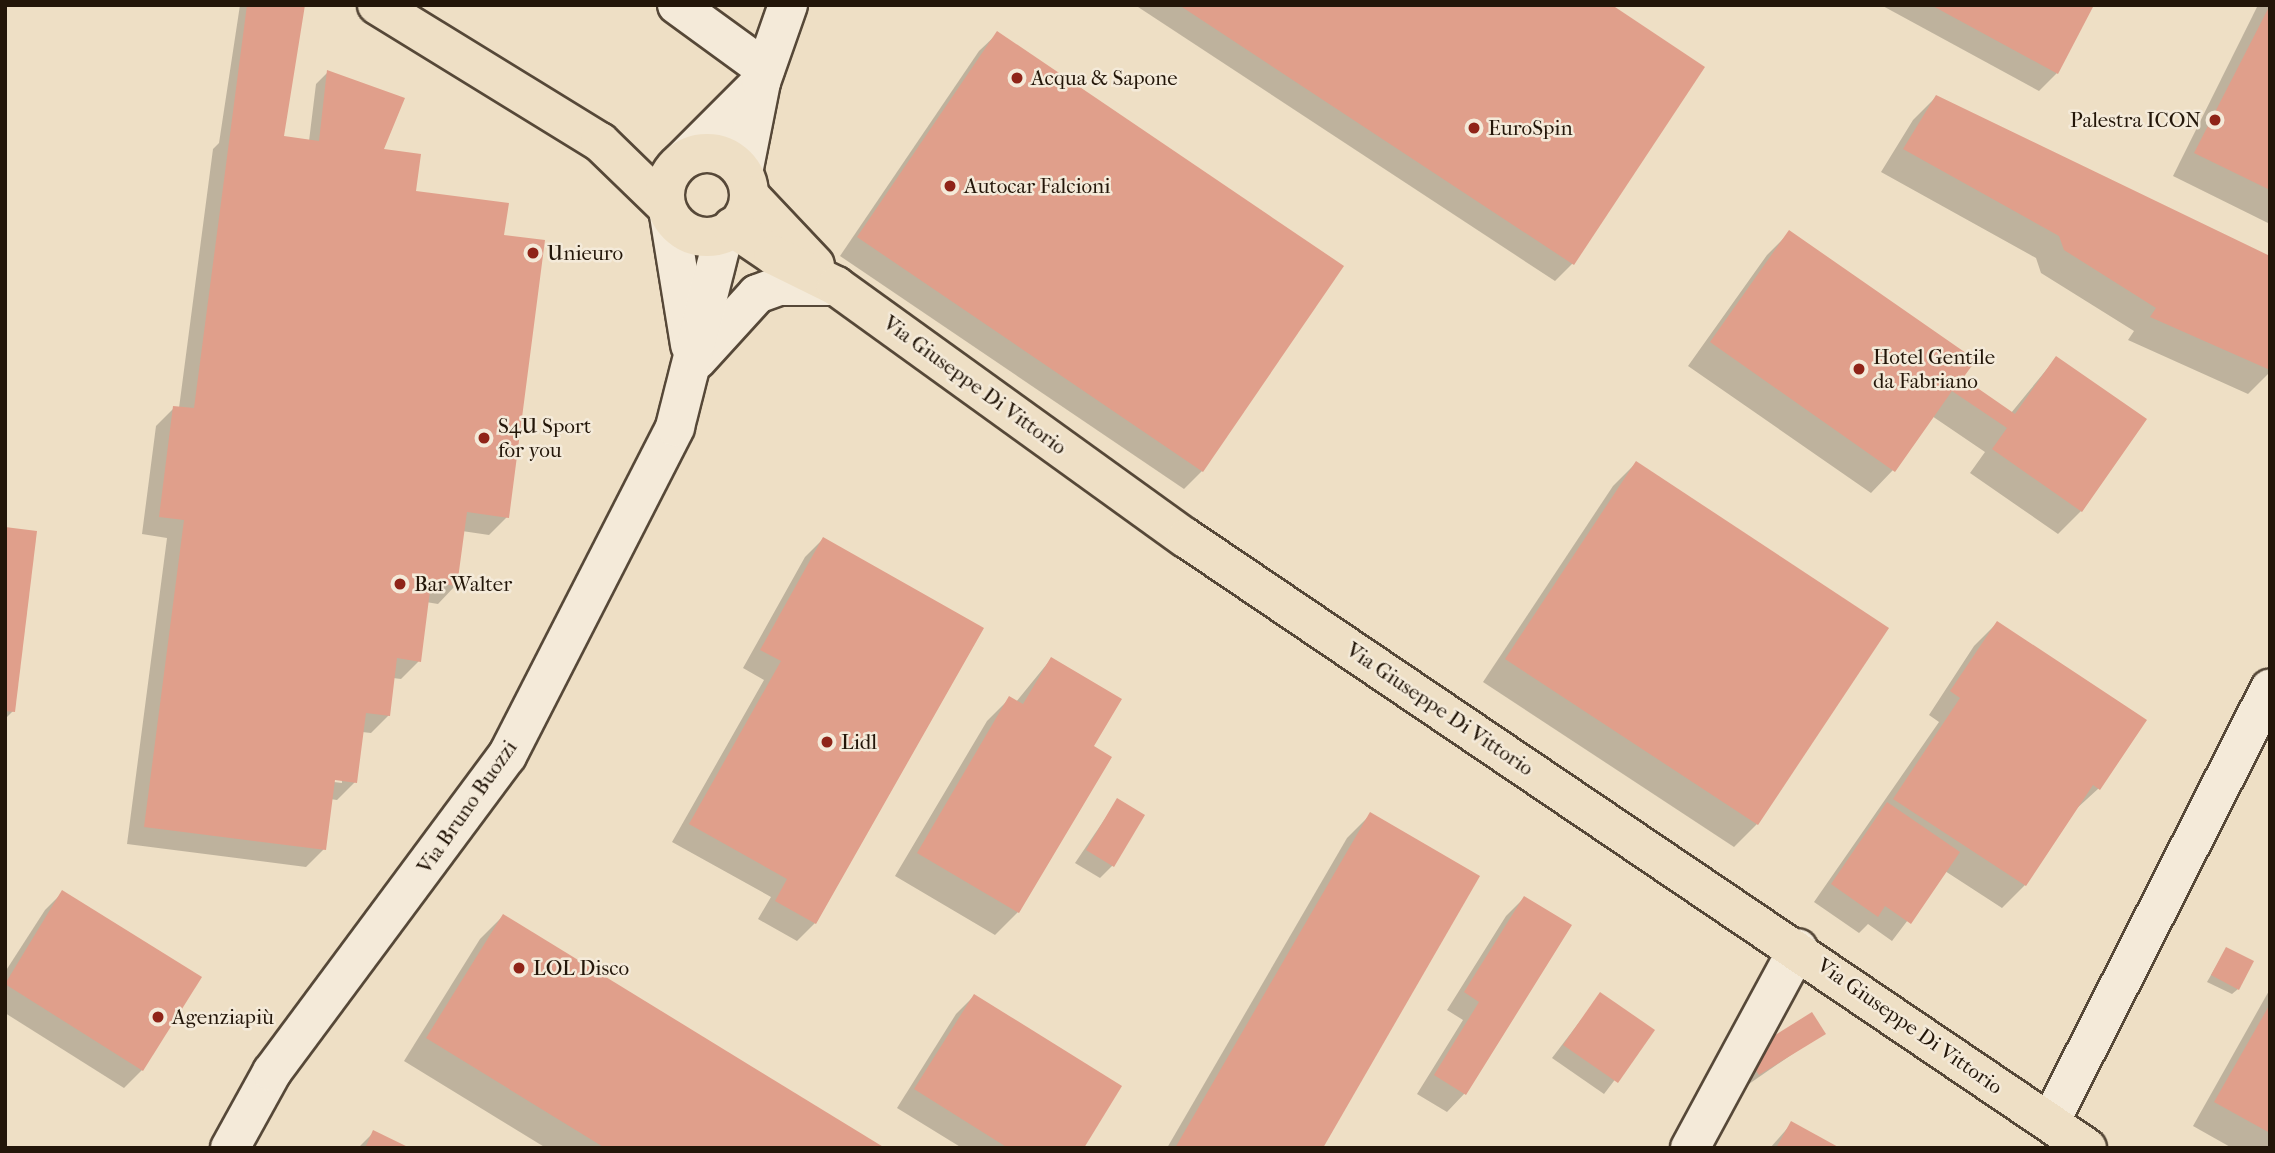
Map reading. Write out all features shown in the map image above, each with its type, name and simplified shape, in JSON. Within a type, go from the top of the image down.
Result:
[{"type":"main road","name":"Via Giuseppe Di Vittorio","points":[[377,5],[600,142],[684,232],[737,207]]},
{"type":"main road","name":"Via Giuseppe Di Vittorio","points":[[600,142],[680,161],[722,153],[737,207],[836,286],[1186,538],[1798,948],[2073,1140]]},
{"type":"main road","points":[[667,211],[668,176],[680,161]]},
{"type":"street","points":[[677,5],[763,75],[680,161]]},
{"type":"street","name":"Via Bruno Buozzi","points":[[230,1148],[272,1072],[507,756],[675,427],[737,207],[763,75],[788,5]]},
{"type":"street","name":"Via Bruno Buozzi","points":[[667,211],[694,364]]},
{"type":"street","name":"Via Bruno Buozzi","points":[[694,364],[757,293],[779,286],[836,286]]},
{"type":"street","name":"Via Giuseppe Di Vittorio","points":[[2073,1140],[2270,689]]},
{"type":"street","points":[[1690,1148],[1798,948]]},
{"type":"building","points":[[247,5],[305,5],[284,136],[319,141],[327,70],[405,98],[384,149],[421,154],[416,191],[509,203],[504,235],[545,240],[509,518],[467,512],[457,586],[431,583],[421,662],[397,658],[390,716],[366,713],[357,783],[335,780],[326,850],[144,827],[184,520],[159,517],[173,406],[194,408]]},
{"type":"building","name":"EuroSpin","points":[[1179,5],[1612,5],[1705,67],[1574,265]]},
{"type":"building","points":[[1931,5],[2094,5],[2058,74]]},
{"type":"building","points":[[2270,5],[2270,190],[2194,153]]},
{"type":"building","points":[[997,31],[1344,266],[1203,472],[857,237]]},
{"type":"building","points":[[1936,95],[2270,256],[2270,370],[2150,317],[2156,308],[2064,250],[2059,236],[1903,149]]},
{"type":"building","name":"Hotel Gentile da Fabriano","points":[[1789,230],[1976,360],[1963,378],[2015,414],[2056,356],[2147,419],[2082,512],[1992,449],[2007,428],[1952,391],[1895,472],[1710,342]]},
{"type":"building","points":[[1636,461],[1889,628],[1758,825],[1505,659]]},
{"type":"building","points":[[5,527],[37,531],[15,712],[5,711]]},
{"type":"building","name":"Lidl","points":[[823,537],[984,628],[816,924],[775,901],[787,879],[689,824],[781,661],[760,650]]},
{"type":"building","points":[[1997,621],[2147,720],[2100,790],[2093,785],[2026,886],[1893,799],[1960,698],[1950,691]]},
{"type":"building","points":[[1051,657],[1122,699],[1094,746],[1112,757],[1019,913],[917,853],[1009,696],[1023,704]]},
{"type":"building","points":[[1117,798],[1145,815],[1114,867],[1086,850]]},
{"type":"building","points":[[1887,802],[1960,852],[1911,924],[1885,906],[1878,917],[1831,884]]},
{"type":"building","points":[[1370,812],[1480,876],[1323,1148],[1175,1148]]},
{"type":"building","points":[[62,890],[202,977],[143,1071],[5,984]]},
{"type":"building","points":[[1524,896],[1572,925],[1466,1095],[1434,1075],[1479,1002],[1464,992]]},
{"type":"building","points":[[503,914],[885,1148],[605,1148],[426,1038]]},
{"type":"building","points":[[2226,947],[2254,961],[2239,990],[2211,975]]},
{"type":"building","points":[[1600,992],[1655,1030],[1618,1083],[1563,1045]]},
{"type":"building","points":[[974,994],[1122,1086],[1084,1148],[1008,1148],[914,1089]]},
{"type":"building","points":[[2270,1004],[2270,1133],[2214,1102]]},
{"type":"building","points":[[1812,1012],[1826,1034],[1759,1075],[1745,1054]]},
{"type":"building","points":[[1791,1121],[1840,1148],[1776,1148]]},
{"type":"building","points":[[373,1130],[410,1148],[365,1148]]},
{"type":"place","name":"Acqua & Sapone","points":[[1017,78]]},
{"type":"place","name":"Palestra ICON","points":[[2215,120]]},
{"type":"place","name":"EuroSpin","points":[[1474,128]]},
{"type":"place","name":"Autocar Falcioni","points":[[950,186]]},
{"type":"place","name":"Unieuro","points":[[533,253]]},
{"type":"place","name":"Hotel Gentile da Fabriano","points":[[1859,369]]},
{"type":"place","name":"S4U Sport for you","points":[[484,438]]},
{"type":"place","name":"Bar Walter","points":[[400,584]]},
{"type":"place","name":"Lidl","points":[[827,742]]},
{"type":"place","name":"LOL Disco","points":[[519,968]]},
{"type":"place","name":"Agenziapiù","points":[[158,1017]]}]
